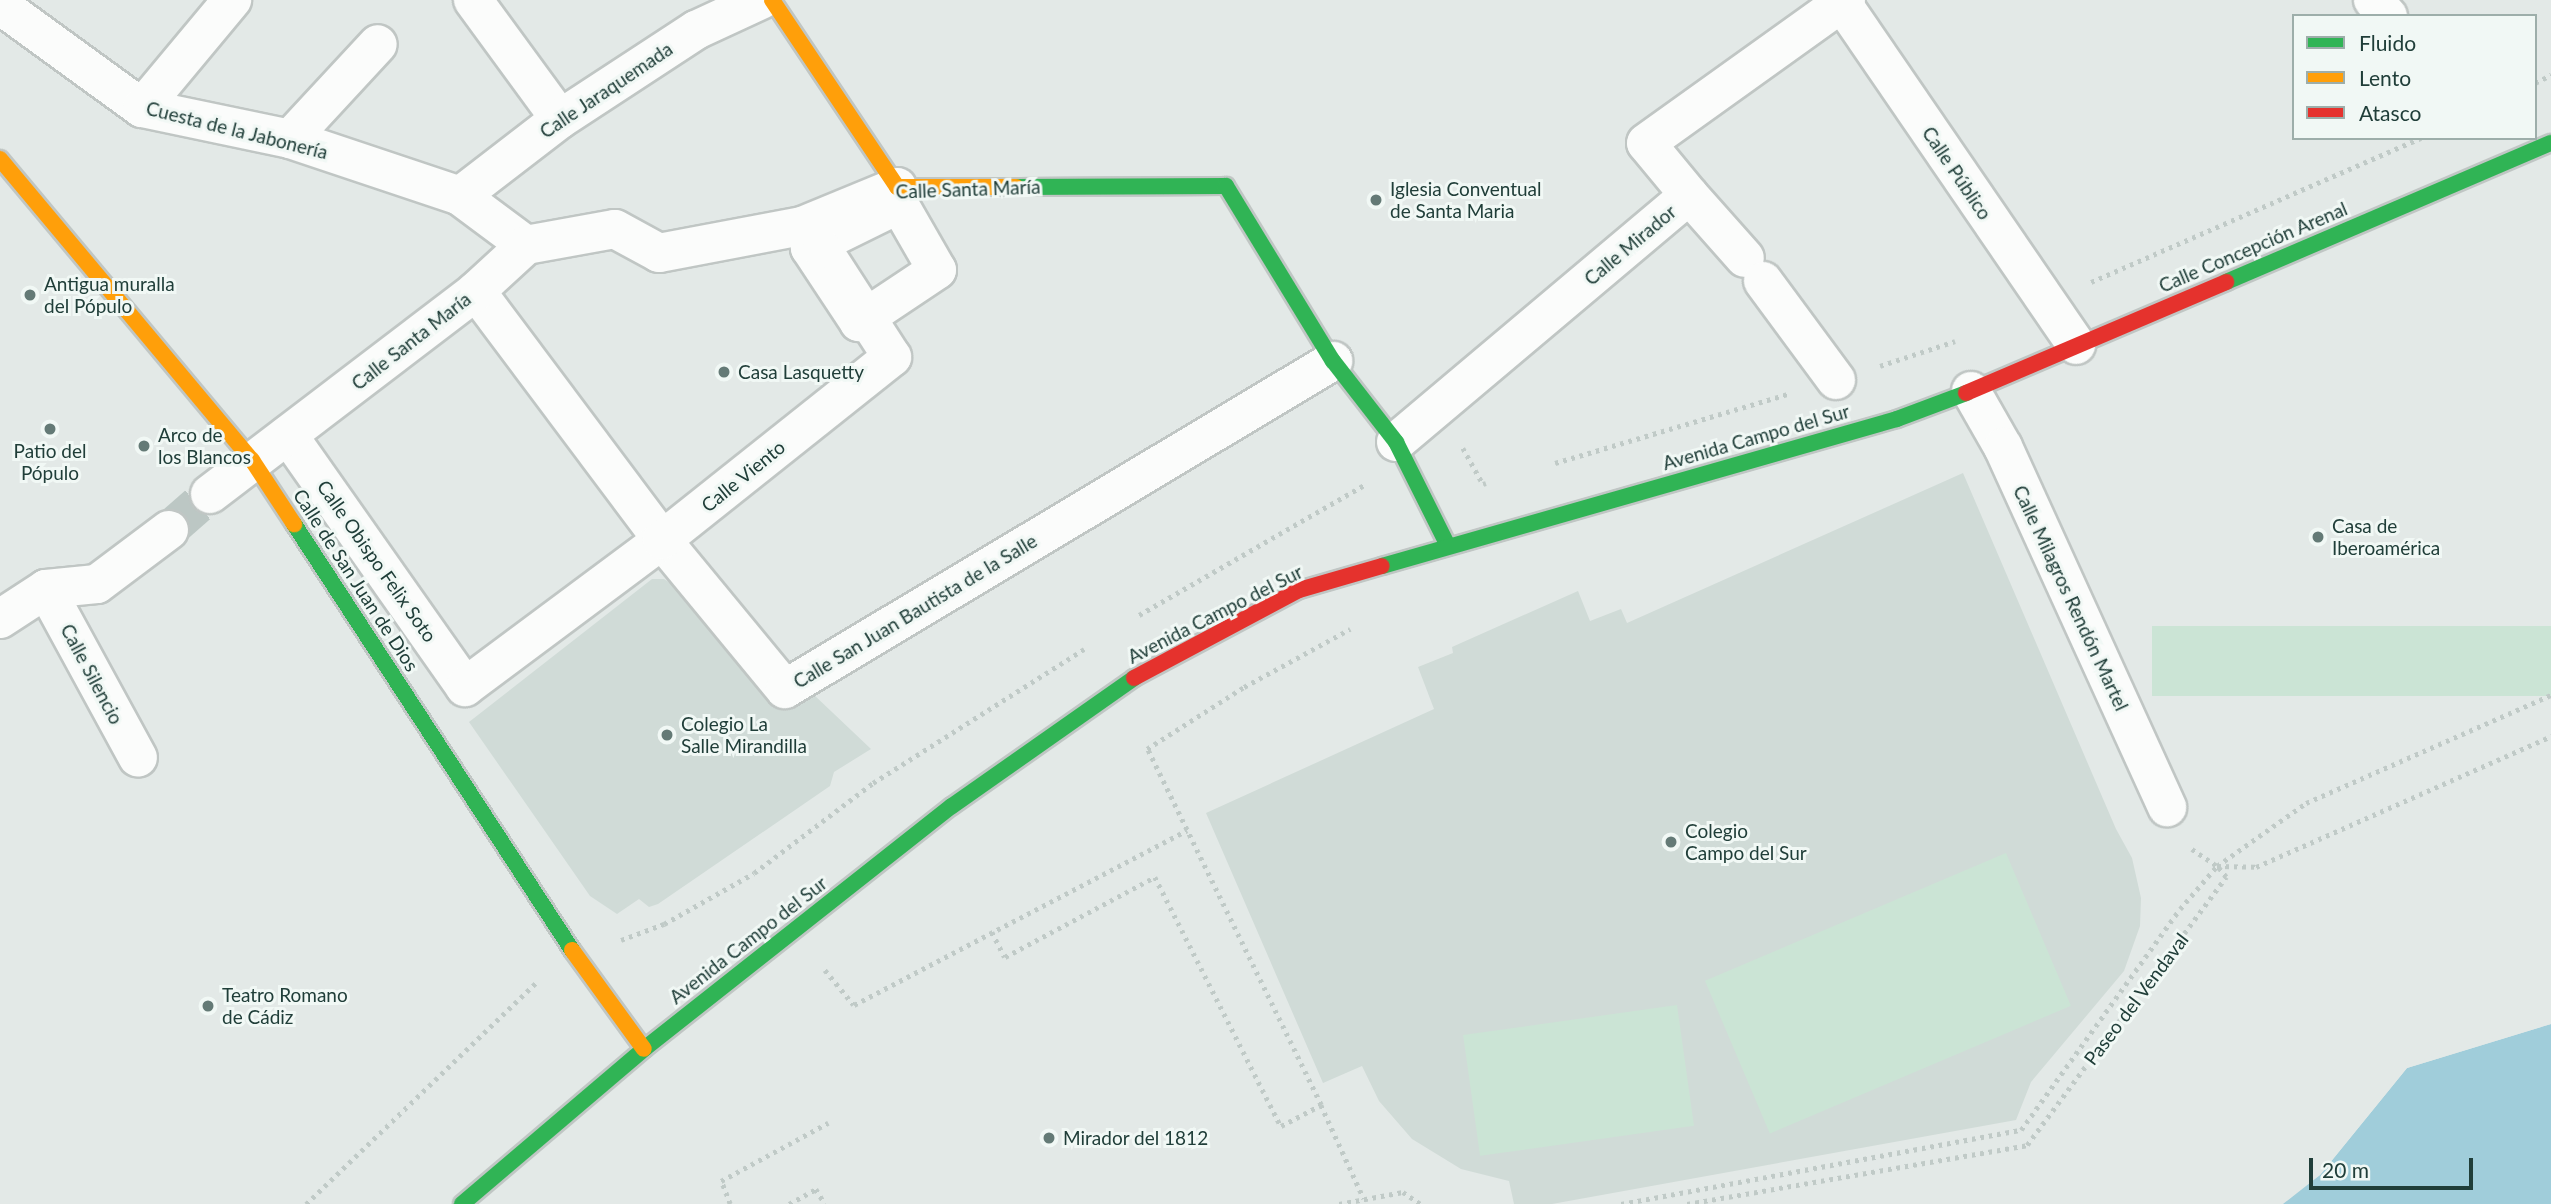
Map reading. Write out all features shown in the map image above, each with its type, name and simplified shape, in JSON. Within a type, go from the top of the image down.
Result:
[{"type":"street","points":[[142,108],[232,0]]},
{"type":"street","points":[[473,0],[560,119]]},
{"type":"street","name":"Calle Jaraquemada","points":[[460,196],[560,119],[696,30],[761,0]]},
{"type":"street","points":[[772,0],[897,187]]},
{"type":"street","points":[[2373,0],[2386,14]]},
{"type":"street","name":"Calle Mirador","points":[[1396,442],[1689,195],[1646,143],[1842,1]]},
{"type":"street","name":"Calle Público","points":[[1842,1],[2076,345]]},
{"type":"street","name":"Cuesta de la Jabonería","points":[[0,5],[142,108],[290,139],[460,196],[526,245]]},
{"type":"street","points":[[290,139],[378,44]]},
{"type":"street","name":"Calle Concepción Arenal","points":[[1971,391],[2551,143]]},
{"type":"street","name":"Calle de San Juan de Dios","points":[[0,159],[252,460],[581,964],[644,1049]]},
{"type":"street","name":"Calle Santa María","points":[[210,494],[476,291],[526,245],[615,229],[659,253],[810,235],[897,187],[1226,186],[1334,360],[1396,442],[1448,546]]},
{"type":"street","points":[[1689,195],[1754,270],[1836,380]]},
{"type":"street","points":[[899,205],[937,270],[865,318],[859,321],[810,248],[810,235],[899,205]]},
{"type":"street","name":"Calle San Juan Bautista de la Salle","points":[[476,291],[662,541],[785,689],[1334,360]]},
{"type":"street","name":"Calle Viento","points":[[465,687],[662,541],[891,358],[865,318]]},
{"type":"street","name":"Avenida Campo del Sur","points":[[462,1204],[644,1049],[952,806],[1145,670],[1299,590],[1897,419],[1971,391]]},
{"type":"street","name":"Calle Milagros Rendón Martel","points":[[1971,391],[2003,447],[2167,807]]},
{"type":"street","name":"Calle Obispo Felix Soto","points":[[288,435],[465,687]]},
{"type":"street","points":[[0,619],[46,589],[97,584],[169,530]]},
{"type":"street","name":"Calle Silencio","points":[[46,589],[138,758]]},
{"type":"path","points":[[1356,626],[1244,687],[1147,749],[1364,1199]]},
{"type":"path","points":[[1621,1204],[2021,1130],[2180,909],[2217,866],[2306,803],[2551,695]]},
{"type":"path","points":[[2217,866],[2256,867],[2551,736]]},
{"type":"path","points":[[825,970],[854,1005],[1187,830]]},
{"type":"path","name":"Paseo del Vendaval","points":[[1687,1204],[2027,1145],[2226,877],[2217,866]]},
{"type":"path","points":[[992,932],[1005,957],[1155,877],[1281,1126],[1321,1105]]},
{"type":"path","points":[[306,1204],[539,980]]},
{"type":"path","points":[[730,1204],[721,1181],[828,1123]]},
{"type":"path","points":[[789,1204],[816,1189],[825,1204]]},
{"type":"path","points":[[1339,1204],[1403,1192],[1421,1204]]},
{"type":"shaded area","name":"Colegio Campo del Sur","points":[[1963,473],[2116,829],[2132,858],[2141,898],[2140,926],[2124,971],[2031,1082],[2016,1120],[1552,1204],[1514,1204],[1509,1181],[1461,1169],[1412,1139],[1379,1101],[1362,1066],[1323,1083],[1206,813],[1434,709],[1418,667],[1453,653],[1452,647],[1578,591],[1590,621],[1621,609],[1627,623]]},
{"type":"shaded area","name":"Colegio La Salle Mirandilla","points":[[652,579],[664,579],[670,583],[787,710],[813,694],[871,749],[834,772],[830,786],[658,904],[649,907],[639,899],[617,914],[590,896],[469,722]]},
{"type":"green space","points":[[2152,626],[2551,626],[2551,696],[2152,696]]},
{"type":"green space","points":[[2006,853],[2071,1006],[1770,1134],[1705,981]]},
{"type":"green space","points":[[1677,1005],[1694,1126],[1480,1156],[1463,1035]]},
{"type":"water","points":[[2551,1024],[2551,1204],[2283,1204],[2320,1175],[2407,1068]]},
{"type":"pier","points":[[2551,1020],[2551,1024],[2407,1068],[2320,1175],[2280,1204],[2318,1172],[2405,1065]]},
{"type":"tunnel","points":[[169,530],[210,494]]},
{"type":"traffic: fast","points":[[2226,282],[2551,143]]},
{"type":"traffic: fast","points":[[1016,187],[1226,186],[1333,361],[1396,442],[1448,546]]},
{"type":"traffic: fast","points":[[1382,566],[1897,419],[1966,393]]},
{"type":"traffic: fast","points":[[294,524],[572,950]]},
{"type":"traffic: fast","points":[[462,1204],[644,1049],[952,806],[1134,678]]},
{"type":"traffic: slow","points":[[772,0],[897,187],[1016,187]]},
{"type":"traffic: slow","points":[[0,159],[252,460],[294,524]]},
{"type":"traffic: slow","points":[[572,950],[644,1049]]},
{"type":"traffic: jam","points":[[1966,393],[2226,282]]},
{"type":"traffic: jam","points":[[1134,678],[1299,590],[1382,566]]},
{"type":"place","name":"Iglesia Conventual de Santa Maria","points":[[1376,200]]},
{"type":"place","name":"Antigua muralla del Pópulo","points":[[30,295]]},
{"type":"place","name":"Casa Lasquetty","points":[[724,372]]},
{"type":"place","name":"Patio del Pópulo","points":[[50,429]]},
{"type":"place","name":"Arco de los Blancos","points":[[144,446]]},
{"type":"place","name":"Casa de Iberoamérica","points":[[2318,537]]},
{"type":"place","name":"Colegio La Salle Mirandilla","points":[[667,735]]},
{"type":"place","name":"Colegio Campo del Sur","points":[[1671,842]]},
{"type":"place","name":"Teatro Romano de Cádiz","points":[[208,1006]]},
{"type":"place","name":"Mirador del 1812","points":[[1049,1138]]}]
